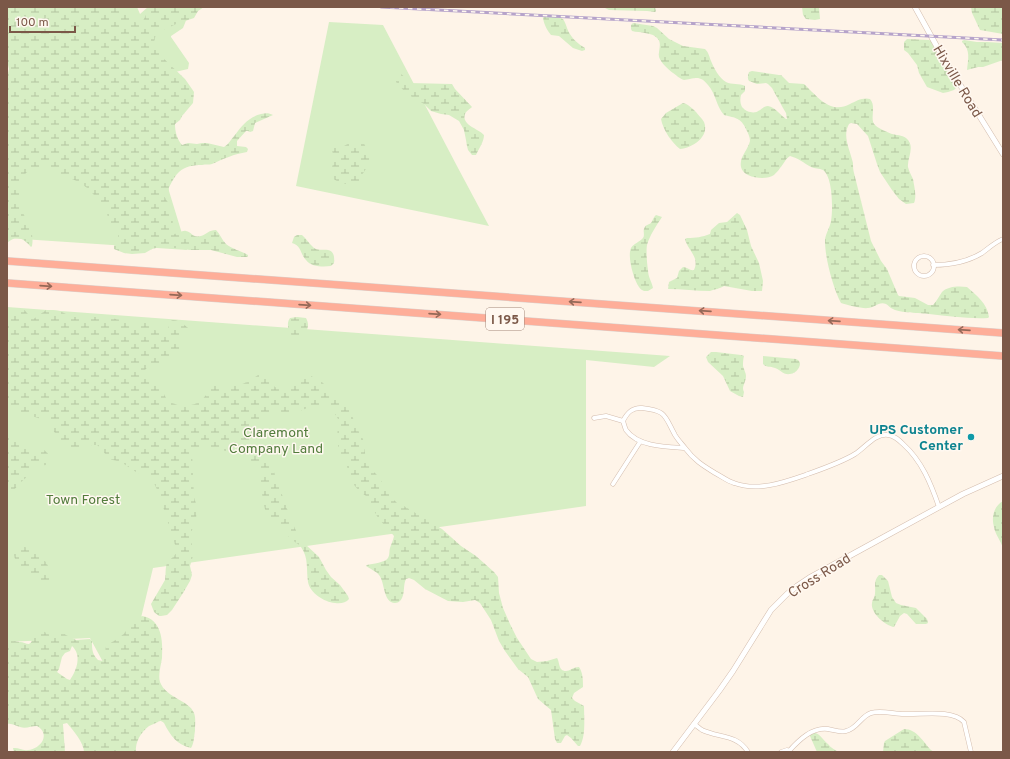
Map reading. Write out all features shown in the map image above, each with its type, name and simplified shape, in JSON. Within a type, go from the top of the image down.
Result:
[{"type":"highway","name":"I 195","points":[[7,260],[1003,333]]},
{"type":"highway","name":"I 195","points":[[7,283],[1003,356]]},
{"type":"street","name":"Hixville Road","points":[[916,7],[939,49],[1003,154]]},
{"type":"street","points":[[934,265],[948,265],[964,262],[980,254],[999,240],[1003,239]]},
{"type":"street","points":[[923,256],[930,258],[934,265],[931,272],[924,275],[917,273],[914,266],[916,259],[923,256]]},
{"type":"street","points":[[685,448],[656,446],[640,442],[626,430],[623,421],[626,413],[637,407],[654,409],[661,412],[668,419],[676,436],[693,458],[726,479],[734,483],[748,486],[780,483],[823,469],[856,454],[876,438],[890,435],[896,438],[917,459],[929,481],[940,507]]},
{"type":"street","points":[[594,418],[606,416],[623,421]]},
{"type":"street","points":[[613,484],[640,442]]},
{"type":"street","name":"Cross Road","points":[[672,752],[733,671],[771,610],[787,594],[809,578],[979,486],[1003,476]]},
{"type":"street","points":[[781,752],[790,752],[796,743],[815,730],[826,729],[847,731],[853,728],[866,715],[870,713],[885,712],[939,714],[961,719],[964,722],[972,752]]},
{"type":"street","points":[[694,724],[711,733],[734,739],[748,752]]},
{"type":"green space","points":[[7,7],[125,7],[132,14],[136,23],[139,23],[146,15],[148,7],[204,7],[198,11],[194,18],[159,31],[156,34],[154,42],[161,56],[185,79],[194,92],[193,103],[175,124],[175,130],[180,143],[182,145],[188,143],[207,143],[224,147],[249,119],[257,115],[267,113],[273,115],[255,123],[253,131],[246,131],[237,141],[237,146],[246,147],[248,149],[247,152],[233,155],[212,164],[184,168],[175,177],[164,196],[172,212],[172,231],[174,234],[185,231],[194,236],[201,236],[216,230],[226,244],[248,255],[247,257],[237,257],[211,250],[156,248],[145,253],[132,254],[114,249],[118,234],[108,218],[105,205],[79,182],[44,168],[32,169],[27,172],[23,177],[20,187],[20,203],[31,230],[33,240],[32,246],[31,247],[20,238],[11,240],[7,243],[7,77],[9,69],[7,61]]},
{"type":"green space","points":[[21,7],[137,7],[140,14],[148,7],[182,7],[187,18],[183,28],[171,37],[189,63],[188,69],[175,72],[167,165],[169,191],[187,250],[7,238],[7,100]]},
{"type":"green space","points":[[603,7],[655,7],[656,11],[609,10]]},
{"type":"green space","points":[[802,7],[819,7],[820,19],[806,19],[803,15]]},
{"type":"green space","points":[[971,7],[1003,7],[1003,34],[980,30],[972,13]]},
{"type":"green space","points":[[543,16],[563,19],[572,37],[585,48],[585,50],[582,51],[573,48],[559,36],[551,35],[548,31]]},
{"type":"green space","points":[[329,22],[383,25],[489,226],[296,186]]},
{"type":"green space","points":[[633,23],[653,26],[669,39],[683,46],[705,49],[715,70],[723,80],[728,83],[745,86],[745,91],[741,95],[740,101],[742,107],[747,111],[757,112],[768,106],[787,119],[786,113],[772,88],[768,84],[757,84],[749,81],[749,72],[752,71],[781,75],[789,83],[804,84],[819,99],[830,106],[843,107],[862,99],[870,99],[873,106],[873,122],[875,125],[892,134],[906,138],[909,141],[911,148],[908,167],[913,179],[915,197],[914,203],[906,204],[899,199],[880,172],[868,136],[857,124],[849,124],[847,129],[847,143],[871,241],[881,261],[887,269],[898,295],[915,298],[928,305],[933,305],[944,290],[954,287],[967,287],[984,304],[989,317],[966,318],[905,312],[891,308],[883,303],[866,308],[841,303],[830,273],[825,248],[825,238],[832,216],[832,194],[829,179],[826,174],[823,170],[811,167],[790,156],[777,172],[770,177],[761,178],[746,174],[741,167],[741,160],[750,140],[744,125],[735,118],[724,115],[719,108],[713,92],[704,81],[698,78],[685,80],[678,77],[667,68],[659,57],[660,43],[658,39],[650,34],[632,31],[631,25]]},
{"type":"green space","points":[[907,39],[931,41],[938,57],[954,80],[956,88],[954,90],[943,93],[927,87],[919,73],[917,65],[904,50],[904,42]]},
{"type":"green space","points":[[964,40],[1003,43],[1003,60],[983,67],[967,70],[968,52],[967,48],[962,42]]},
{"type":"green space","points":[[397,73],[403,75],[409,83],[452,84],[472,107],[467,111],[464,118],[468,124],[484,135],[476,155],[472,155],[468,150],[464,130],[459,121],[449,115],[431,111],[424,104],[405,92],[396,82]]},
{"type":"green space","points":[[683,103],[688,105],[696,112],[704,122],[705,127],[699,141],[680,149],[668,136],[661,119],[666,113]]},
{"type":"green space","points":[[356,139],[360,139],[363,142],[371,154],[371,161],[359,182],[355,186],[351,186],[339,182],[333,178],[331,172],[334,158],[331,147],[342,147]]},
{"type":"green space","points":[[737,213],[740,215],[747,230],[751,246],[759,263],[763,281],[762,291],[752,291],[724,286],[710,291],[668,289],[669,282],[677,278],[679,271],[683,267],[694,270],[696,261],[685,239],[702,237],[710,234],[711,230],[719,223],[727,222]]},
{"type":"green space","points":[[656,215],[662,217],[651,234],[647,245],[648,273],[653,288],[648,291],[644,291],[639,288],[635,279],[630,262],[630,252],[632,246],[643,238],[644,228],[651,223]]},
{"type":"green space","points":[[297,235],[302,235],[314,248],[327,250],[333,253],[334,263],[331,266],[321,266],[308,262],[304,258],[298,246],[292,243],[294,237]]},
{"type":"green space","points":[[7,307],[670,356],[654,367],[586,360],[586,506],[153,568],[140,622],[103,662],[90,638],[7,642]]},
{"type":"green space","points":[[19,309],[24,310],[32,319],[46,310],[53,310],[60,311],[72,317],[105,317],[127,321],[148,322],[158,332],[167,330],[172,320],[180,322],[189,329],[187,333],[180,337],[179,340],[181,355],[170,356],[164,363],[150,366],[145,370],[145,374],[160,386],[166,398],[170,402],[180,406],[195,404],[202,400],[214,384],[225,386],[240,385],[249,381],[260,373],[267,374],[271,383],[280,389],[289,387],[306,377],[311,376],[321,381],[336,394],[352,413],[354,423],[363,439],[366,460],[370,468],[379,477],[393,499],[397,503],[442,529],[461,546],[476,556],[498,577],[499,593],[503,608],[517,638],[531,659],[537,662],[557,658],[560,668],[563,671],[579,667],[583,679],[583,687],[574,693],[572,698],[584,706],[584,732],[580,746],[578,746],[567,735],[561,743],[557,743],[555,739],[551,710],[538,699],[528,677],[518,669],[505,651],[499,641],[491,620],[480,603],[475,600],[463,602],[448,601],[425,589],[409,578],[405,581],[403,596],[400,600],[395,603],[388,600],[381,578],[375,571],[366,566],[382,562],[388,558],[394,536],[378,518],[366,496],[359,491],[350,480],[346,462],[340,452],[337,442],[338,419],[335,414],[336,411],[328,407],[310,407],[292,414],[272,411],[261,421],[259,428],[250,442],[266,457],[272,466],[289,515],[297,533],[305,544],[319,557],[331,577],[340,585],[349,599],[341,603],[331,602],[322,599],[309,586],[304,551],[289,537],[279,524],[271,520],[267,515],[263,502],[259,469],[254,463],[247,458],[229,452],[209,449],[193,449],[194,497],[197,507],[196,519],[191,533],[193,556],[190,566],[192,575],[190,581],[172,610],[167,615],[159,616],[154,612],[151,604],[165,580],[167,563],[177,551],[159,494],[154,483],[146,476],[136,472],[121,462],[109,459],[97,445],[92,445],[79,450],[64,446],[47,421],[35,417],[22,417],[7,403],[7,316]]},
{"type":"green space","points":[[290,318],[306,318],[308,325],[304,334],[293,338],[288,328],[288,323]]},
{"type":"green space","points":[[711,352],[744,356],[743,366],[746,376],[743,388],[743,397],[730,391],[723,376],[708,362],[706,357]]},
{"type":"green space","points":[[763,356],[796,359],[799,361],[800,365],[795,372],[786,374],[775,368],[764,365]]},
{"type":"green space","points":[[7,435],[11,439],[18,441],[33,451],[46,451],[48,454],[49,463],[34,467],[30,474],[14,490],[7,493]]},
{"type":"green space","points":[[1003,501],[1003,548],[995,530],[993,519],[995,509]]},
{"type":"green space","points":[[19,546],[31,549],[47,564],[50,576],[48,582],[42,583],[35,581],[24,573],[14,555],[13,549]]},
{"type":"green space","points":[[879,575],[882,575],[888,581],[892,597],[896,603],[916,608],[927,619],[928,623],[916,624],[907,614],[904,613],[900,616],[894,627],[879,618],[873,611],[872,601],[875,595],[875,582]]},
{"type":"green space","points":[[142,616],[149,618],[154,621],[160,632],[162,658],[159,673],[160,682],[167,692],[187,705],[194,713],[195,731],[191,748],[178,742],[171,735],[164,723],[160,721],[149,726],[143,731],[138,741],[136,752],[84,752],[84,748],[80,741],[67,723],[63,724],[65,752],[14,752],[13,748],[26,750],[37,747],[43,741],[44,737],[41,729],[37,726],[24,728],[7,724],[7,640],[29,644],[38,629],[53,636],[62,633],[76,640],[90,639],[92,641],[93,653],[98,660],[103,661],[106,646],[121,636]],"holes":[[[72,646],[78,658],[75,672],[70,680],[57,672],[62,657],[65,653],[70,651]]]},
{"type":"green space","points":[[904,729],[913,731],[934,752],[883,752],[885,741]]},
{"type":"green space","points":[[809,732],[818,734],[830,747],[839,752],[817,752]]},
{"type":"railway","points":[[381,7],[1003,40]]},
{"type":"place","name":"UPS Customer Center","points":[[971,437]]},
{"type":"park label","name":"Claremont Company Land","points":[[276,440]]},
{"type":"park label","name":"Town Forest","points":[[83,499]]}]
